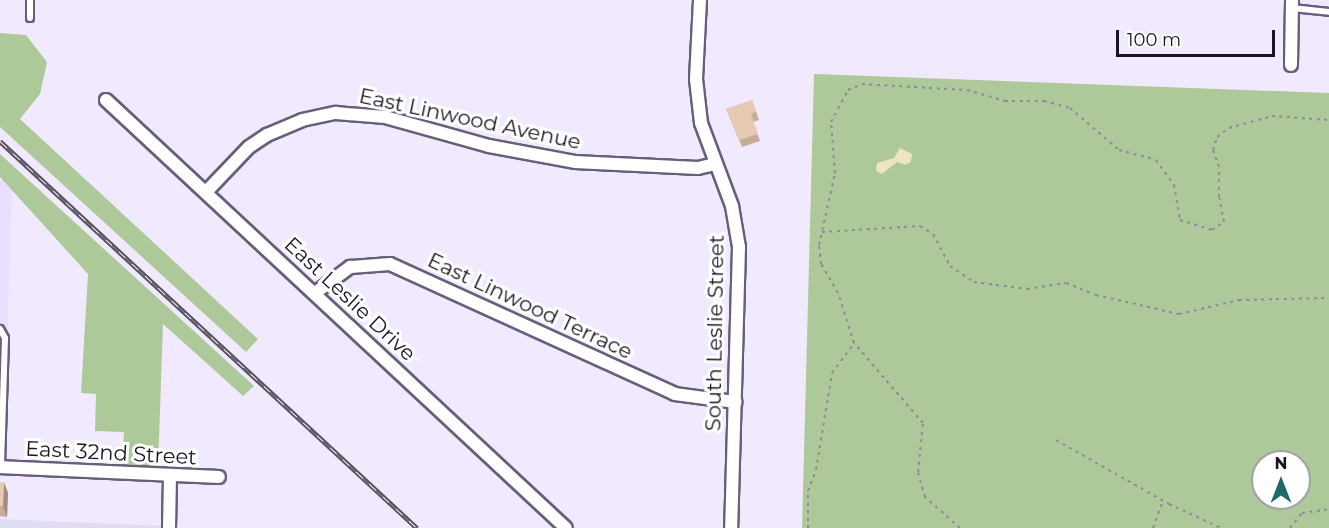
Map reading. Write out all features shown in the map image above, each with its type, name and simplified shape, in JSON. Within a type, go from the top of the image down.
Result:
[{"type":"street","name":"South Leslie Street","points":[[700,0],[696,79],[701,123],[732,207],[739,247],[731,528]]},
{"type":"street","points":[[1291,65],[1292,4]]},
{"type":"street","name":"East Leslie Drive","points":[[106,100],[566,528]]},
{"type":"street","name":"East Linwood Avenue","points":[[206,192],[249,147],[267,135],[302,120],[336,114],[385,117],[489,146],[575,162],[698,168],[716,164]]},
{"type":"street","name":"East Linwood Terrace","points":[[315,293],[350,267],[390,264],[675,394],[735,402]]},
{"type":"street","name":"East 32nd Street","points":[[0,467],[219,477]]},
{"type":"street","points":[[169,528],[170,475]]},
{"type":"lane","points":[[30,0],[30,18]]},
{"type":"lane","points":[[1292,4],[1329,12]]},
{"type":"lane","points":[[0,467],[5,338],[1,330]]},
{"type":"path","points":[[960,528],[928,502],[921,487],[918,472],[924,430],[921,420],[892,391],[854,343],[844,311],[821,264],[821,232],[835,172],[831,122],[843,96],[862,84],[966,90],[1005,101],[1044,101],[1070,108],[1119,150],[1156,160],[1174,185],[1179,219],[1203,229],[1220,229],[1224,222],[1218,192],[1219,167],[1213,147],[1225,130],[1278,116],[1329,120]]},
{"type":"path","points":[[821,232],[921,226],[933,234],[950,266],[974,282],[1028,289],[1066,283],[1096,295],[1179,314],[1239,300],[1329,298]]},
{"type":"path","points":[[808,528],[808,491],[816,470],[833,369],[854,343]]},
{"type":"path","points":[[1056,440],[1163,501],[1221,528]]},
{"type":"path","points":[[1153,528],[1163,501]]},
{"type":"path","points":[[1290,528],[1302,513],[1329,509]]},
{"type":"shaded area","points":[[0,180],[12,180],[4,453],[0,453]]},
{"type":"shaded area","points":[[0,519],[166,526],[166,528],[0,528]]},
{"type":"green space","points":[[0,33],[26,35],[47,62],[40,94],[20,119],[258,339],[246,352],[0,127]]},
{"type":"green space","points":[[814,74],[1329,93],[1329,528],[802,528]]},
{"type":"green space","points":[[0,154],[254,386],[243,396],[163,324],[158,467],[122,465],[124,432],[95,431],[96,394],[81,393],[88,274],[0,177]]},
{"type":"sand","points":[[900,148],[912,154],[911,162],[905,165],[897,162],[882,174],[876,171],[877,163],[894,158]]},
{"type":"building","points":[[752,100],[756,112],[751,114],[758,134],[739,140],[726,109]]},
{"type":"building","points":[[0,482],[4,482],[3,506],[0,506]]},
{"type":"railway","points":[[0,141],[417,528]]}]
